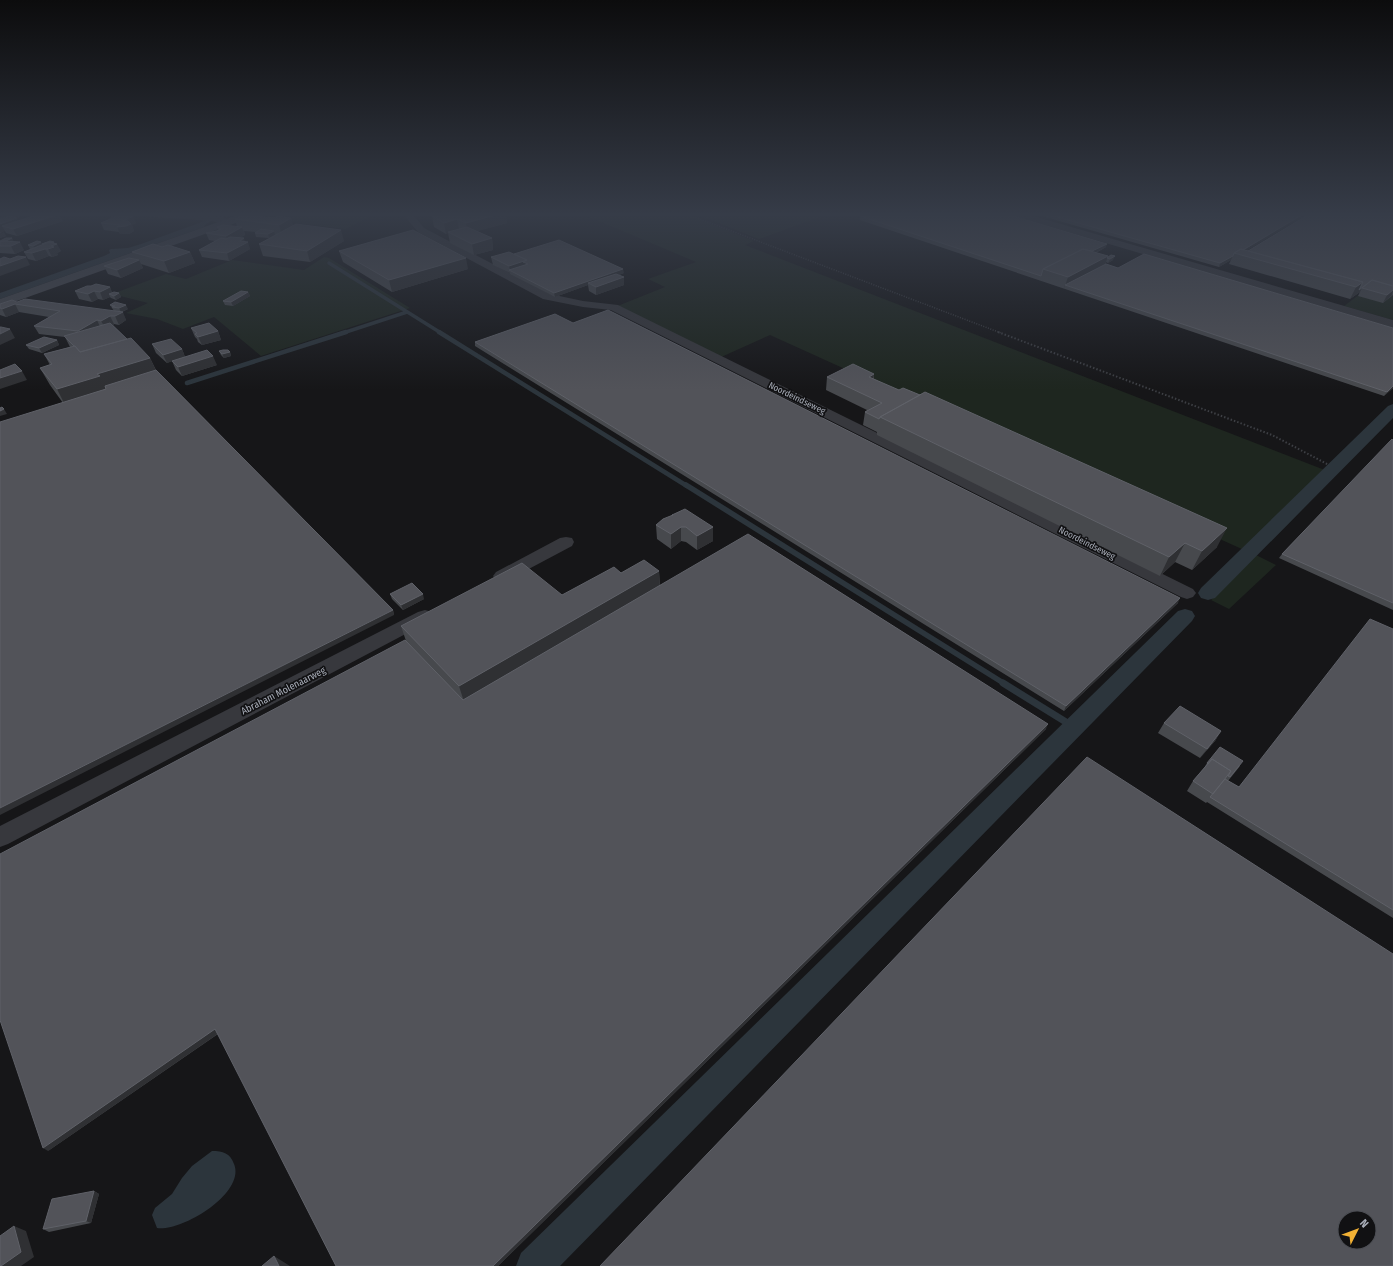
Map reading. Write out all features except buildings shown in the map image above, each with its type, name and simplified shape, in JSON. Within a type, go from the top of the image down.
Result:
[{"type":"street","points":[[0,303],[82,272]]},
{"type":"street","name":"Noordeindseweg","points":[[500,272],[547,297],[583,304],[614,307],[1187,593]]},
{"type":"street","points":[[1216,272],[1393,324]]},
{"type":"street","points":[[488,583],[566,542]]},
{"type":"street","name":"Abraham Molenaarweg","points":[[0,837],[439,609]]},
{"type":"path","points":[[840,272],[1272,435],[1329,465]]},
{"type":"shaded area","points":[[59,272],[76,272],[0,299],[0,293]]},
{"type":"shaded area","points":[[203,272],[352,272],[410,308],[261,356],[214,317],[183,329],[157,319],[126,313],[148,303],[112,294],[166,274],[186,279]]},
{"type":"shaded area","points":[[668,272],[815,272],[1335,474],[1288,524],[1256,555],[1276,565],[1229,609],[1211,600],[1255,555],[770,335],[719,358],[615,307],[665,287],[648,279]]},
{"type":"shaded area","points":[[1368,288],[1393,295],[1393,320],[1344,306]]},
{"type":"shaded area","points":[[212,1151],[226,1153],[232,1160],[235,1175],[231,1187],[222,1198],[196,1217],[168,1228],[157,1228],[152,1215],[155,1208],[172,1194],[192,1166]]},
{"type":"waterway","points":[[344,272],[441,333]]},
{"type":"waterway","points":[[343,333],[407,312]]},
{"type":"waterway","points":[[187,383],[346,332]]},
{"type":"waterway","points":[[439,332],[687,486]]},
{"type":"waterway","points":[[1208,593],[1393,409]]},
{"type":"waterway","points":[[686,485],[1005,684]]},
{"type":"waterway","points":[[534,1266],[1185,616]]},
{"type":"waterway","points":[[1003,683],[1074,727]]}]
